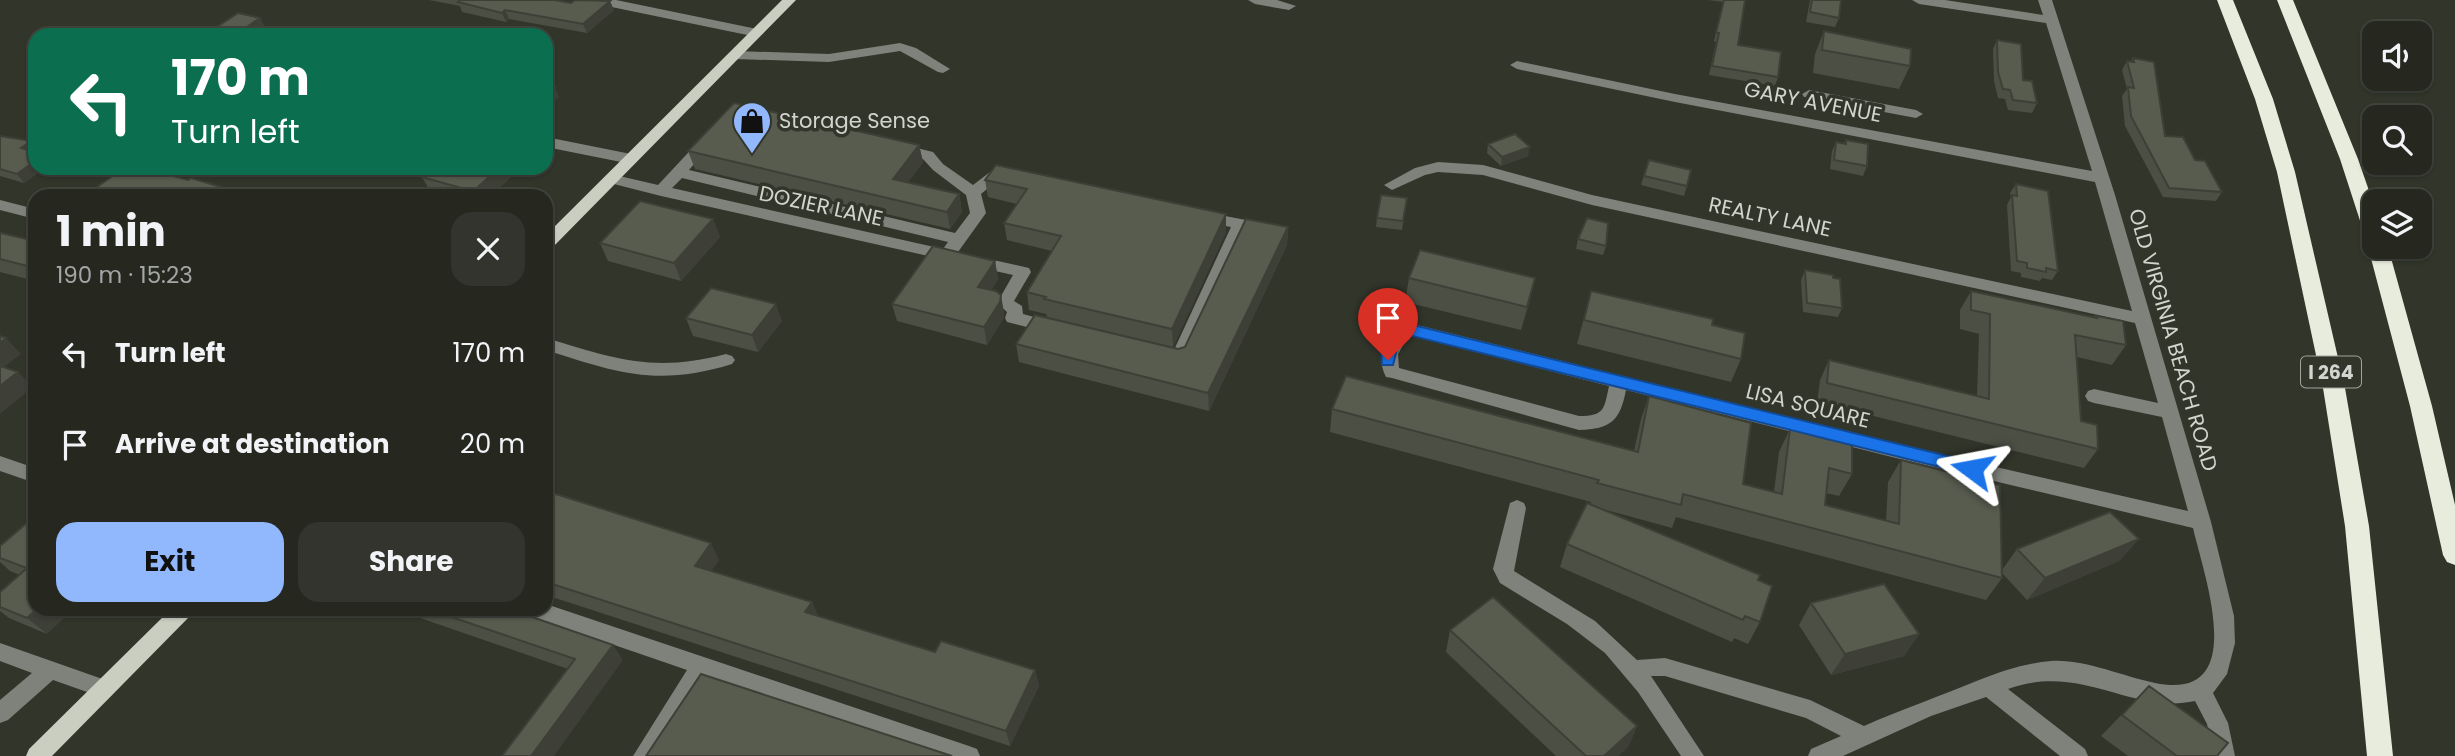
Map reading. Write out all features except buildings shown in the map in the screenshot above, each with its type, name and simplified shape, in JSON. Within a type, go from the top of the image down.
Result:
[{"type":"highway","name":"I 264","points":[[2225,0],[2264,99],[2286,172],[2334,388],[2357,526],[2380,756]]},
{"type":"highway","points":[[2285,0],[2362,198]]},
{"type":"highway","points":[[2381,259],[2421,406],[2455,555]]},
{"type":"main road","points":[[553,237],[789,0]]},
{"type":"main road","points":[[37,756],[177,616]]},
{"type":"street","points":[[597,0],[757,33]]},
{"type":"street","points":[[1255,0],[1289,6]]},
{"type":"street","points":[[1919,0],[2051,20]]},
{"type":"street","name":"OLD VIRGINIA BEACH ROAD","points":[[2045,0],[2102,178],[2143,319],[2201,522],[2224,616],[2225,643],[2217,674],[2210,684],[2200,690]]},
{"type":"street","points":[[735,55],[829,58],[900,47],[909,48],[943,69]]},
{"type":"street","name":"GARY AVENUE","points":[[1517,65],[2102,178]]},
{"type":"street","points":[[1809,94],[1916,114]]},
{"type":"street","points":[[1857,132],[1860,104]]},
{"type":"street","points":[[661,191],[716,131]]},
{"type":"street","points":[[553,143],[631,159]]},
{"type":"street","points":[[876,143],[928,155],[938,167],[973,193],[978,213],[947,255]]},
{"type":"street","name":"REALTY LANE","points":[[1392,185],[1420,170],[1438,167],[1483,170],[1591,200],[2143,319]]},
{"type":"street","points":[[678,172],[959,239]]},
{"type":"street","points":[[973,193],[995,175],[1023,181]]},
{"type":"street","name":"DOZIER LANE","points":[[611,179],[1023,272],[1006,303],[1016,310],[1013,318],[1064,330]]},
{"type":"street","points":[[0,205],[28,212]]},
{"type":"street","points":[[1154,352],[1179,358],[1240,224],[1185,213]]},
{"type":"street","name":"LISA SQUARE","points":[[1619,382],[1613,409],[1605,421],[1599,424],[1579,423],[1392,372],[1388,360],[1389,348],[1405,328],[1882,448],[2201,522]]},
{"type":"street","points":[[553,346],[632,370],[654,373],[678,372],[726,360]]},
{"type":"street","points":[[2094,396],[2170,412]]},
{"type":"street","points":[[0,463],[28,473]]},
{"type":"street","points":[[1517,509],[1503,569],[1507,577],[1581,621],[1611,646],[1634,670],[1693,756]]},
{"type":"street","points":[[553,615],[970,756]]},
{"type":"street","points":[[0,652],[104,689]]},
{"type":"street","points":[[644,756],[701,666]]},
{"type":"street","points":[[1634,670],[1665,667],[1810,710],[1864,736]]},
{"type":"street","points":[[0,713],[50,670]]},
{"type":"street","points":[[1819,756],[1988,686],[2026,673],[2054,670],[2084,674],[2158,693],[2182,694],[2200,690],[2217,723],[2224,756]]},
{"type":"street","points":[[1988,686],[2077,756]]},
{"type":"place","name":"Storage Sense","points":[[752,155]]},
{"type":"route","points":[[1388,360],[1389,348],[1405,328],[1972,469]]}]
